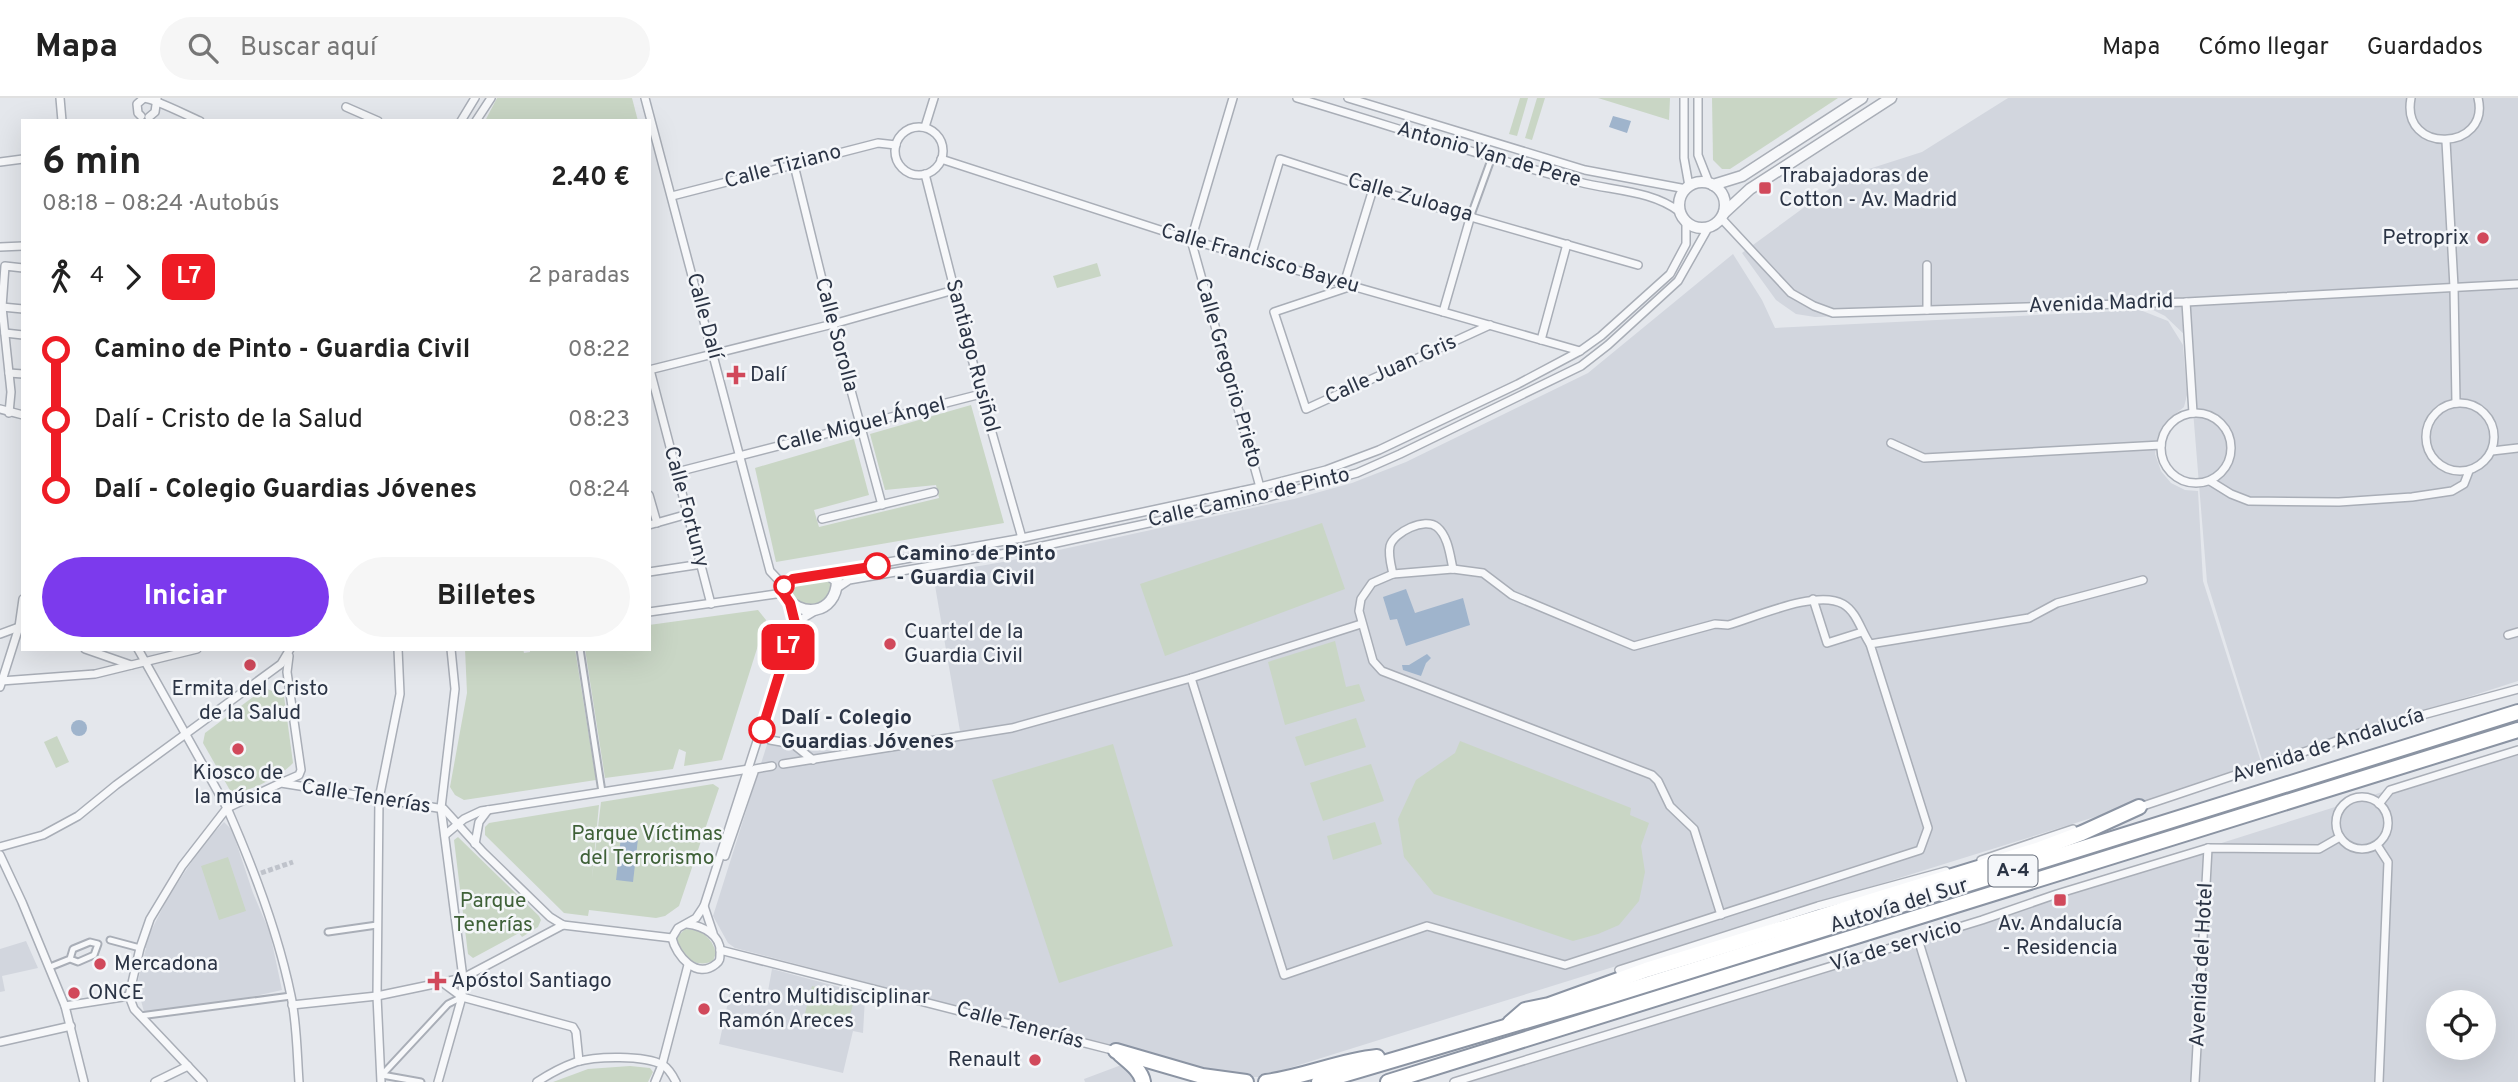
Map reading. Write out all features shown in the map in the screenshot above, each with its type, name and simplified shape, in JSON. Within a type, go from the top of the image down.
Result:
[{"type":"highway","name":"Autovía del Sur","points":[[1319,1082],[2518,712]]},
{"type":"highway","name":"Autovía del Sur","points":[[1388,1082],[2518,730]]},
{"type":"highway","points":[[1525,1010],[1549,1005],[1646,970],[2037,850],[2082,834],[2139,807]]},
{"type":"highway","points":[[1506,1026],[1525,1010],[1546,999],[1619,970]]},
{"type":"highway","points":[[1116,1051],[1133,1065],[1142,1076],[1143,1082]]},
{"type":"highway","points":[[1116,1051],[1202,1076],[1246,1082]]},
{"type":"highway","points":[[1266,1082],[1303,1075],[1356,1059],[1410,1054]]},
{"type":"street","points":[[60,98],[62,119]]},
{"type":"street","points":[[156,101],[155,112],[143,118],[138,113],[137,104],[148,98],[156,101],[196,119]]},
{"type":"street","points":[[462,119],[475,98]]},
{"type":"street","points":[[477,119],[491,98]]},
{"type":"street","name":"Calle Dalí","points":[[645,98],[651,119]]},
{"type":"street","points":[[925,127],[934,98]]},
{"type":"street","points":[[1191,240],[1233,98]]},
{"type":"street","name":"Antonio Van de Pere","points":[[1297,98],[1581,183],[1654,197],[1679,212]]},
{"type":"street","name":"Antonio Van de Pere","points":[[1348,98],[1372,101],[1585,170],[1687,187]]},
{"type":"street","points":[[1684,98],[1687,187]]},
{"type":"street","points":[[1698,98],[1698,155],[1711,184]]},
{"type":"street","points":[[1711,184],[1742,176],[1862,98]]},
{"type":"street","points":[[1722,216],[1725,200],[1718,188],[1711,184],[1700,182],[1687,187],[1680,198],[1679,212],[1686,222],[1696,228],[1708,228],[1722,216],[1750,189],[1891,98]]},
{"type":"street","points":[[2411,98],[2409,106],[2412,120],[2420,131],[2432,138],[2446,141],[2458,138],[2469,130],[2477,118],[2478,98]]},
{"type":"street","points":[[346,107],[373,119]]},
{"type":"street","name":"Calle Dalí","points":[[651,120],[771,574],[783,589]]},
{"type":"street","points":[[925,127],[938,135],[942,143],[942,159],[932,171],[917,175],[903,169],[895,155],[895,145],[902,133],[908,129],[925,127]]},
{"type":"street","points":[[2446,141],[2454,287],[2456,403]]},
{"type":"street","name":"Calle Tiziano","points":[[672,196],[878,143],[895,145]]},
{"type":"street","points":[[1443,312],[1471,215],[1492,157]]},
{"type":"street","points":[[0,162],[21,159]]},
{"type":"street","name":"Calle Francisco Bayeu","points":[[942,159],[1191,240],[1580,351]]},
{"type":"street","name":"Calle Zuloaga","points":[[1251,256],[1280,159],[1638,265]]},
{"type":"street","name":"Calle Sorolla","points":[[794,165],[882,505]]},
{"type":"street","name":"Santiago Rusiñol","points":[[925,174],[981,394],[1022,538]]},
{"type":"street","points":[[1348,285],[1373,188]]},
{"type":"street","name":"Avenida Madrid","points":[[1722,216],[1791,293],[1833,313],[2186,302],[2518,284]]},
{"type":"street","name":"Calle Camino de Pinto","points":[[827,573],[1022,538],[1260,487],[1326,470],[1379,450],[1518,384],[1580,351],[1670,274],[1686,244],[1686,222]]},
{"type":"street","name":"Calle Camino de Pinto","points":[[836,588],[849,580],[1024,550],[1265,498],[1357,473],[1581,366],[1678,281],[1688,268],[1708,228]]},
{"type":"street","name":"Calle Gregorio Prieto","points":[[1191,240],[1260,487]]},
{"type":"street","points":[[1541,340],[1567,244]]},
{"type":"street","points":[[0,247],[21,246]]},
{"type":"street","points":[[1927,265],[1927,310]]},
{"type":"street","points":[[9,413],[11,392],[2,307],[5,267],[21,268]]},
{"type":"street","name":"Calle Juan Gris","points":[[1348,285],[1274,312],[1306,409],[1490,325]]},
{"type":"street","points":[[651,370],[954,290]]},
{"type":"street","points":[[2186,302],[2193,413]]},
{"type":"street","points":[[2,307],[21,309]]},
{"type":"street","points":[[5,333],[21,335]]},
{"type":"street","points":[[9,373],[21,374]]},
{"type":"street","name":"Calle Fortuny","points":[[651,374],[711,604]]},
{"type":"street","name":"Calle Miguel Ángel","points":[[677,472],[981,394]]},
{"type":"street","points":[[651,401],[658,399]]},
{"type":"street","points":[[2466,403],[2479,408],[2488,418],[2495,438],[2492,450],[2486,460],[2469,471],[2453,472],[2441,467],[2432,458],[2426,443],[2426,430],[2431,419],[2446,405],[2466,403]]},
{"type":"street","points":[[0,409],[21,415]]},
{"type":"street","points":[[2193,413],[2207,415],[2216,420],[2225,428],[2230,441],[2227,464],[2220,474],[2210,481],[2194,484],[2183,481],[2165,465],[2161,445],[2164,433],[2171,424],[2193,413]]},
{"type":"street","points":[[1891,443],[1924,458],[2161,445]]},
{"type":"street","points":[[2492,450],[2518,448]]},
{"type":"street","points":[[2210,481],[2249,501],[2339,502],[2452,491],[2464,484],[2469,471]]},
{"type":"street","points":[[822,519],[934,492]]},
{"type":"street","points":[[653,524],[688,514]]},
{"type":"street","points":[[1393,574],[1390,546],[1394,538],[1420,523],[1430,522],[1439,528],[1445,538],[1453,569]]},
{"type":"street","points":[[651,572],[702,564]]},
{"type":"street","points":[[1191,678],[1284,975],[1427,926],[1565,965],[1721,915],[1920,850],[1928,828],[1870,644],[1856,617],[1844,604],[1830,599],[1813,599],[1728,625],[1715,624],[1634,646],[1513,595],[1483,573],[1453,569],[1393,574],[1372,583],[1361,599],[1361,624],[1373,661],[1382,671],[1651,775],[1658,781],[1670,806],[1694,829],[1721,915]]},
{"type":"street","points":[[651,612],[769,595],[783,589],[793,579],[827,573],[837,581],[829,602],[795,623]]},
{"type":"street","points":[[1870,644],[2029,618],[2057,603],[2143,580]]},
{"type":"street","points":[[704,906],[720,950],[719,960],[714,966],[703,969],[688,965],[678,956],[672,939],[678,928],[696,918],[704,906],[768,711],[795,623],[783,589]]},
{"type":"street","points":[[1813,599],[1827,643],[1862,632]]},
{"type":"street","points":[[790,603],[798,608],[816,610]]},
{"type":"street","points":[[783,764],[1012,728],[1191,678],[1361,624]]},
{"type":"street","points":[[0,634],[21,628]]},
{"type":"street","points":[[21,628],[1,684],[94,674],[189,651]]},
{"type":"street","points":[[2508,635],[2518,632]]},
{"type":"street","points":[[91,651],[131,665]]},
{"type":"street","points":[[139,651],[227,808],[257,874],[291,996],[299,1082]]},
{"type":"street","points":[[0,847],[43,835],[78,816],[281,664],[290,651]]},
{"type":"street","points":[[281,783],[299,775],[302,770],[287,672],[290,651]]},
{"type":"street","points":[[382,1079],[377,996],[379,799],[400,694],[398,651]]},
{"type":"street","points":[[438,1082],[462,997],[463,978],[441,808],[455,689],[451,651]]},
{"type":"street","points":[[580,651],[602,792]]},
{"type":"street","points":[[94,674],[102,667],[99,654]]},
{"type":"street","name":"Avenida de Andalucía","points":[[2139,807],[2378,727],[2518,689]]},
{"type":"street","points":[[768,711],[770,740],[793,744],[813,760]]},
{"type":"street","points":[[2379,804],[2390,790],[2518,750]]},
{"type":"street","points":[[718,865],[732,839],[755,769],[772,766]]},
{"type":"street","points":[[445,835],[472,814],[489,810],[749,769]]},
{"type":"street","name":"Calle Tenerías","points":[[227,808],[281,783],[441,808],[546,913],[563,925],[672,939]]},
{"type":"street","points":[[2363,797],[2379,804],[2385,810],[2388,825],[2382,840],[2370,848],[2357,849],[2344,842],[2340,837],[2337,819],[2346,803],[2363,797]]},
{"type":"street","points":[[1619,970],[1806,910],[1962,866],[2139,807]]},
{"type":"street","points":[[203,1082],[134,1009],[129,996],[150,919],[175,877],[227,808]]},
{"type":"street","points":[[475,844],[480,822],[489,810]]},
{"type":"street","name":"Vía de servicio","points":[[1454,1082],[2208,848],[2319,849],[2340,837]]},
{"type":"street","points":[[2377,845],[2388,862],[2379,1082]]},
{"type":"street","name":"Avenida del Hotel","points":[[2195,1082],[2208,848]]},
{"type":"street","points":[[0,855],[65,1006],[84,1082]]},
{"type":"street","points":[[544,933],[548,921],[546,913]]},
{"type":"street","points":[[687,924],[702,928],[715,937]]},
{"type":"street","points":[[328,932],[377,925]]},
{"type":"street","points":[[292,1005],[377,996],[463,978],[563,925]]},
{"type":"street","points":[[1917,939],[1962,1082]]},
{"type":"street","points":[[110,940],[140,948]]},
{"type":"street","points":[[50,967],[71,959],[78,962],[94,955],[98,944],[90,943],[73,949],[71,959]]},
{"type":"street","name":"Calle Tenerías","points":[[720,950],[1116,1051]]},
{"type":"street","points":[[655,1082],[662,1065],[688,965]]},
{"type":"street","points":[[443,983],[462,997],[573,1027],[579,1061]]},
{"type":"street","points":[[65,1006],[129,996]]},
{"type":"street","points":[[141,1016],[291,996]]},
{"type":"street","points":[[382,1079],[448,1004],[462,997]]},
{"type":"street","points":[[0,1042],[71,1026]]},
{"type":"street","points":[[537,1082],[579,1061],[622,1057],[662,1065],[676,1082]]},
{"type":"street","points":[[155,1082],[188,1066]]},
{"type":"street","points":[[382,1079],[421,1082]]},
{"type":"shaded area","points":[[2008,98],[2518,98],[2518,681],[2263,763],[2207,582],[2187,337],[2165,316],[2145,306],[1815,317],[1796,314],[1776,300],[1742,253],[1847,176],[1922,152]]},
{"type":"shaded area","points":[[1733,254],[1762,300],[1775,328],[2140,310],[2168,321],[2183,345],[2187,395],[2184,407],[2169,419],[2158,435],[2155,454],[2161,471],[2171,483],[2185,490],[2198,491],[2203,581],[2262,765],[1260,1077],[1226,1077],[735,948],[728,943],[713,916],[770,735],[835,752],[960,731],[933,574],[1003,562],[1294,499],[1352,483],[1406,462],[1588,373]]},
{"type":"shaded area","points":[[2518,751],[2518,1082],[1454,1082]]},
{"type":"shaded area","points":[[224,822],[232,830],[253,893],[270,933],[282,990],[215,1005],[144,1012],[137,985],[146,948],[143,947],[167,899],[204,843]]},
{"type":"shaded area","points":[[26,941],[38,968],[2,976],[5,991],[0,992],[0,949]]},
{"type":"shaded area","points":[[772,969],[854,991],[853,995],[865,998],[863,1033],[853,1031],[843,1073],[719,1044],[730,993],[766,1002]]},
{"type":"shaded area","points":[[1124,1064],[1139,1082],[1085,1082],[1084,1079]]},
{"type":"green space","points":[[497,98],[632,98],[637,119],[486,119]]},
{"type":"green space","points":[[1520,98],[1528,98],[1517,136],[1509,134]]},
{"type":"green space","points":[[1537,98],[1545,98],[1532,140],[1525,138]]},
{"type":"green space","points":[[1598,98],[1670,98],[1669,120]]},
{"type":"green space","points":[[1712,98],[1838,98],[1730,169],[1722,169],[1713,160]]},
{"type":"green space","points":[[1097,263],[1101,276],[1057,288],[1053,276]]},
{"type":"green space","points":[[971,405],[1004,523],[776,562],[755,468],[854,439],[869,495],[814,510],[819,527],[939,498],[936,485],[885,490],[870,434]]},
{"type":"green space","points":[[1322,523],[1345,589],[1165,656],[1140,584]]},
{"type":"green space","points":[[823,578],[832,582],[830,591],[820,602],[800,602],[788,591],[794,583]]},
{"type":"green space","points":[[758,610],[766,620],[722,760],[684,766],[686,752],[679,749],[673,769],[605,778],[585,651],[651,651],[651,625]]},
{"type":"green space","points":[[1335,641],[1346,687],[1359,684],[1365,701],[1285,725],[1268,662]]},
{"type":"green space","points":[[465,651],[575,651],[596,780],[464,800],[455,795],[450,787],[467,693]]},
{"type":"green space","points":[[265,688],[284,696],[293,763],[264,783],[231,792],[203,743],[205,733]]},
{"type":"green space","points":[[1356,718],[1366,747],[1305,766],[1295,737]]},
{"type":"green space","points":[[57,736],[69,762],[56,768],[44,742]]},
{"type":"green space","points":[[1460,741],[1631,808],[1630,815],[1649,823],[1641,846],[1645,872],[1639,901],[1619,925],[1573,941],[1434,894],[1404,857],[1398,819],[1416,780],[1455,753]]},
{"type":"green space","points":[[1113,744],[1173,946],[1059,983],[992,780]]},
{"type":"green space","points":[[1371,764],[1384,801],[1323,821],[1310,783]]},
{"type":"green space","name":"Parque Víctimas del Terrorismo","points":[[713,784],[719,788],[679,906],[665,916],[656,918],[589,910],[588,916],[564,913],[485,835],[485,827],[489,823],[599,805],[592,878],[601,802]]},
{"type":"green space","points":[[1375,822],[1382,844],[1333,860],[1327,836]]},
{"type":"green space","name":"Parque Tenerías","points":[[458,837],[541,920],[538,927],[522,937],[519,933],[473,958],[468,954],[454,840]]},
{"type":"green space","points":[[228,857],[246,911],[219,920],[201,866]]},
{"type":"green space","points":[[685,929],[696,930],[709,938],[716,953],[713,961],[694,962],[684,955],[676,938]]},
{"type":"green space","points":[[812,986],[855,996],[847,1028],[804,1017]]},
{"type":"green space","points":[[630,1066],[650,1068],[653,1072],[648,1082],[553,1082],[588,1069]]},
{"type":"water","points":[[1613,116],[1631,121],[1627,133],[1609,127]]},
{"type":"water","points":[[1406,589],[1415,613],[1463,598],[1470,625],[1406,646],[1397,619],[1390,620],[1383,597]]},
{"type":"water","points":[[1427,654],[1431,658],[1421,676],[1403,670],[1402,665],[1409,665]]},
{"type":"water","points":[[76,720],[82,720],[87,728],[85,734],[76,736],[71,731],[71,725]]},
{"type":"water","points":[[622,828],[639,830],[633,882],[616,880]]},
{"type":"tunnel","points":[[261,873],[293,862]]},
{"type":"bus line","name":"L7","points":[[762,730],[795,623],[790,603],[783,593],[784,586],[793,579],[877,566]]},
{"type":"place","name":"Trabajadoras de Cotton - Av. Madrid","points":[[1765,188]]},
{"type":"place","name":"Petroprix","points":[[2483,238]]},
{"type":"place","name":"Dalí","points":[[736,375]]},
{"type":"place","name":"Camino de Pinto - Guardia Civil","points":[[877,566]]},
{"type":"place","name":"Cuartel de la Guardia Civil","points":[[890,644]]},
{"type":"place","name":"Ermita del Cristo de la Salud","points":[[250,665]]},
{"type":"place","name":"Dalí - Colegio Guardias Jóvenes","points":[[762,730]]},
{"type":"place","name":"Kiosco de la música","points":[[238,749]]},
{"type":"place","name":"Av. Andalucía - Residencia","points":[[2060,900]]},
{"type":"place","name":"Mercadona","points":[[100,964]]},
{"type":"place","name":"Apóstol Santiago","points":[[437,981]]},
{"type":"place","name":"ONCE","points":[[74,993]]},
{"type":"place","name":"Centro Multidisciplinar Ramón Areces","points":[[704,1009]]},
{"type":"place","name":"Renault","points":[[1035,1060]]}]
